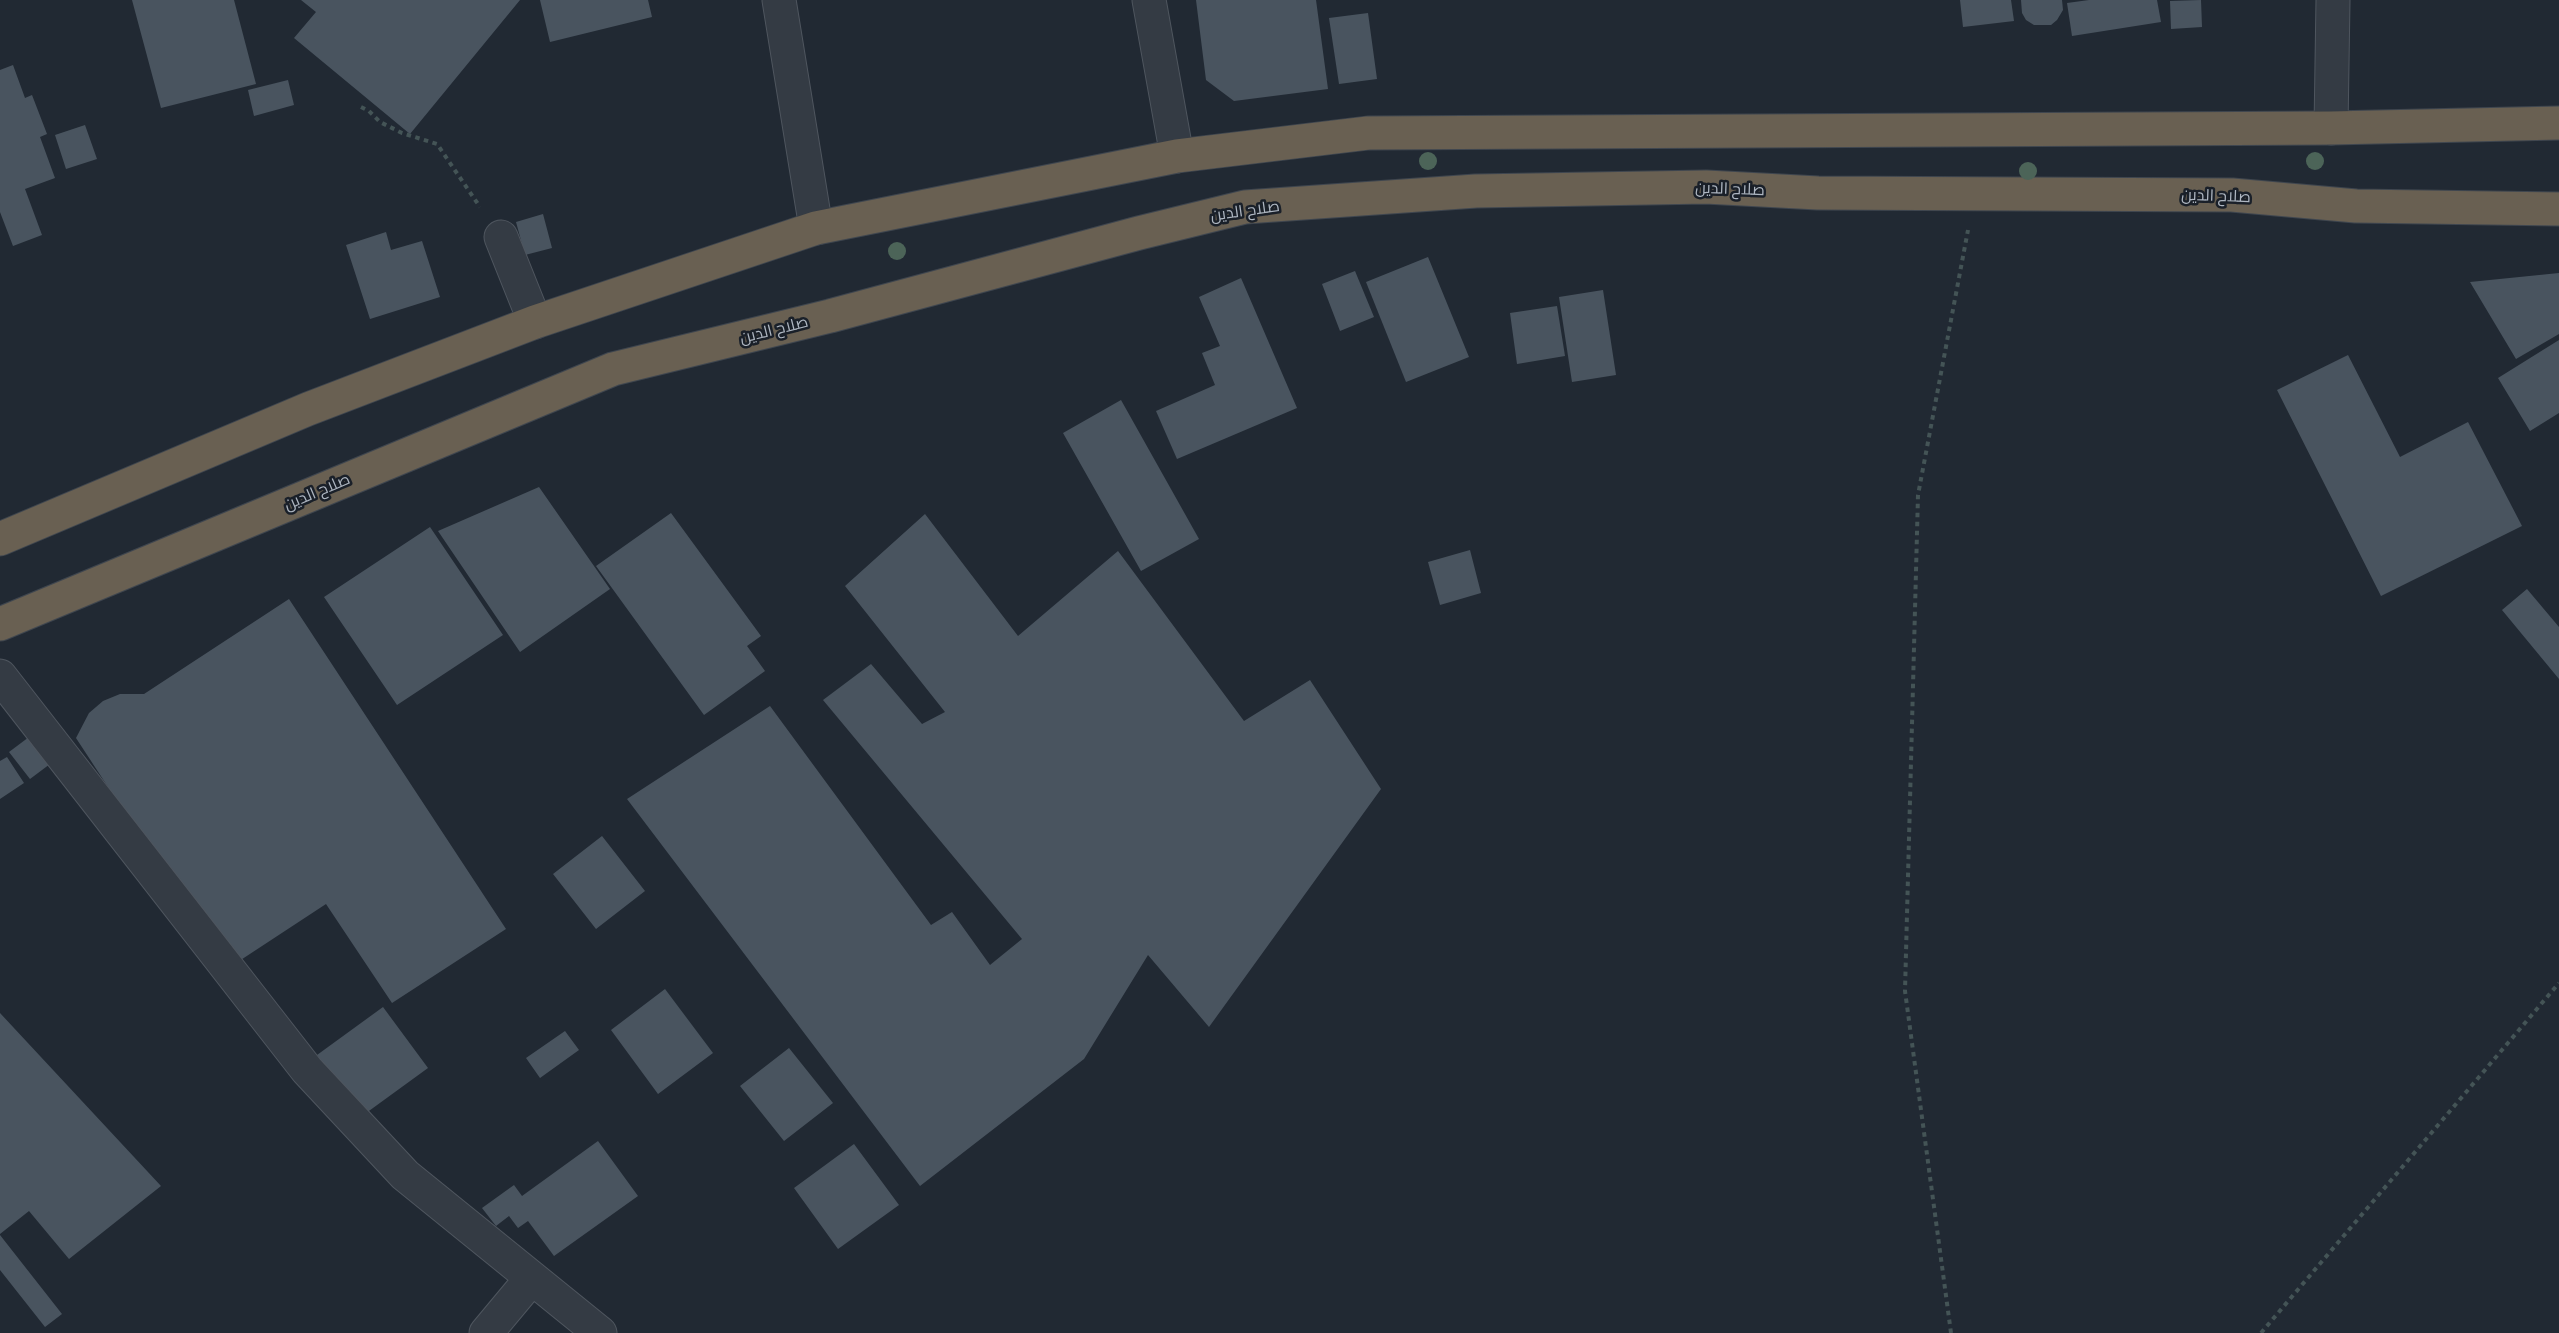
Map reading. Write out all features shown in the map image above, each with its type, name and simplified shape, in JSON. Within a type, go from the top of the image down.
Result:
[{"type":"highway","points":[[0,539],[308,409],[535,322],[816,228],[1176,156],[1368,133],[2331,128],[2559,123]]},
{"type":"highway","name":"صلاح الدين","points":[[0,624],[613,369],[830,316],[1245,207],[1476,191],[1706,187],[1818,193],[2232,195],[2356,206],[2559,208]]},
{"type":"street","points":[[779,0],[816,228]]},
{"type":"street","points":[[1149,0],[1176,156]]},
{"type":"street","points":[[2331,128],[2333,0]]},
{"type":"street","points":[[501,237],[535,322]]},
{"type":"street","points":[[0,676],[307,1070],[405,1175],[600,1333]]},
{"type":"street","points":[[486,1333],[531,1279]]},
{"type":"path","points":[[361,107],[369,111],[380,122],[402,133],[437,144],[501,237]]},
{"type":"path","points":[[1951,1333],[1905,992],[1918,495],[1975,194]]},
{"type":"path","points":[[2261,1333],[2559,983]]},
{"type":"building","points":[[132,0],[234,0],[256,84],[161,108]]},
{"type":"building","points":[[301,0],[520,0],[410,134],[294,38],[316,12]]},
{"type":"building","points":[[540,0],[648,0],[652,17],[550,42]]},
{"type":"building","points":[[1196,0],[1316,0],[1328,89],[1234,101],[1206,80]]},
{"type":"building","points":[[1960,0],[2011,0],[2014,21],[1963,27]]},
{"type":"building","points":[[2021,0],[2062,0],[2063,10],[2051,25],[2034,25],[2026,20],[2022,13]]},
{"type":"building","points":[[2089,0],[2157,0],[2161,22],[2072,36],[2067,3]]},
{"type":"building","points":[[2201,0],[2202,27],[2171,29],[2170,1]]},
{"type":"building","points":[[1368,13],[1377,79],[1339,84],[1329,18]]},
{"type":"building","points":[[13,65],[25,98],[32,95],[47,134],[40,137],[55,178],[25,189],[42,235],[13,246],[0,212],[0,70]]},
{"type":"building","points":[[288,80],[294,105],[254,116],[248,90]]},
{"type":"building","points":[[85,125],[97,159],[66,169],[55,135]]},
{"type":"building","points":[[543,214],[552,248],[525,255],[516,222]]},
{"type":"building","points":[[386,232],[391,250],[422,241],[440,297],[370,319],[346,245]]},
{"type":"building","points":[[1428,257],[1469,357],[1406,382],[1366,282]]},
{"type":"building","points":[[1355,271],[1374,317],[1340,331],[1322,284]]},
{"type":"building","points":[[2559,273],[2559,334],[2516,359],[2470,282]]},
{"type":"building","points":[[1241,278],[1297,408],[1177,459],[1156,411],[1215,385],[1202,353],[1220,346],[1199,297]]},
{"type":"building","points":[[1603,290],[1616,375],[1572,382],[1559,297]]},
{"type":"building","points":[[1557,306],[1565,356],[1517,364],[1510,313]]},
{"type":"building","points":[[2559,340],[2559,413],[2530,431],[2498,378]]},
{"type":"building","points":[[2348,355],[2400,457],[2468,422],[2522,526],[2381,596],[2277,390]]},
{"type":"building","points":[[1121,400],[1199,539],[1141,571],[1063,433]]},
{"type":"building","points":[[539,487],[610,589],[520,652],[438,531]]},
{"type":"building","points":[[671,513],[761,636],[747,646],[765,671],[704,715],[596,566]]},
{"type":"building","points":[[925,514],[1018,636],[1118,551],[1244,721],[1310,680],[1381,789],[1209,1027],[1148,955],[1084,1059],[920,1186],[627,799],[770,706],[931,925],[952,912],[990,965],[1022,939],[823,700],[871,664],[922,724],[945,712],[845,586]]},
{"type":"building","points":[[430,527],[503,635],[397,705],[324,597]]},
{"type":"building","points":[[1470,550],[1481,593],[1440,605],[1428,562]]},
{"type":"building","points":[[2527,589],[2559,627],[2559,679],[2502,610]]},
{"type":"building","points":[[289,599],[506,929],[392,1003],[326,904],[227,969],[76,738],[89,713],[103,701],[120,694],[144,694]]},
{"type":"building","points":[[33,734],[54,761],[30,779],[9,752]]},
{"type":"building","points":[[7,757],[24,783],[0,799],[0,761]]},
{"type":"building","points":[[602,836],[645,891],[596,929],[553,874]]},
{"type":"building","points":[[665,989],[713,1053],[658,1094],[611,1030]]},
{"type":"building","points":[[383,1007],[428,1068],[362,1116],[317,1055]]},
{"type":"building","points":[[0,1013],[161,1186],[69,1259],[29,1211],[0,1234]]},
{"type":"building","points":[[565,1031],[579,1050],[540,1078],[526,1058]]},
{"type":"building","points":[[789,1048],[833,1103],[784,1141],[740,1086]]},
{"type":"building","points":[[598,1141],[638,1196],[554,1256],[528,1221],[518,1228],[509,1216],[496,1226],[482,1208],[514,1185],[522,1196]]},
{"type":"building","points":[[854,1144],[899,1205],[838,1249],[794,1188]]},
{"type":"building","points":[[0,1235],[62,1314],[45,1327],[0,1270]]}]
